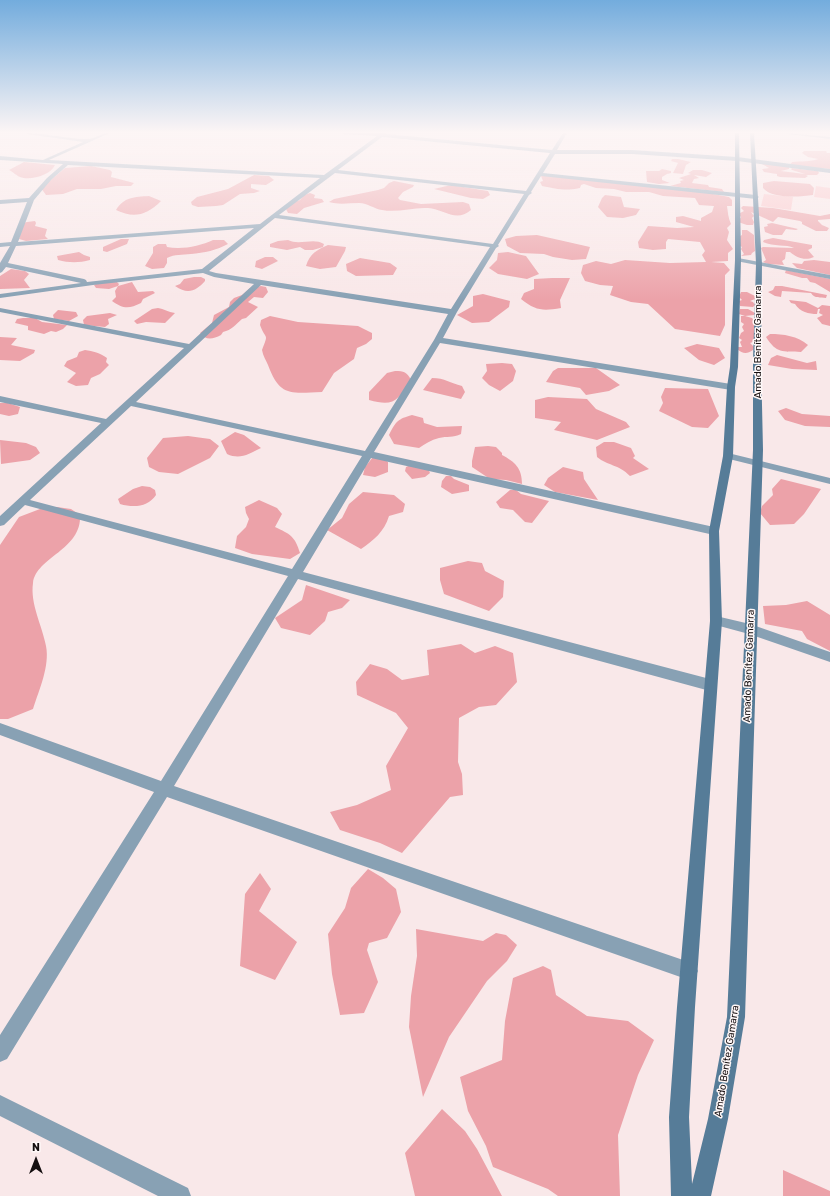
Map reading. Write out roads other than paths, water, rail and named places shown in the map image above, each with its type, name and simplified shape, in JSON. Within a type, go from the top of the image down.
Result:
[{"type":"main road","points":[[682,1196],[680,1117],[689,971],[716,621],[714,531],[728,456],[731,387],[734,367],[738,260],[737,189]]},
{"type":"main road","name":"Amado Benítez Gamarra","points":[[700,1196],[718,1119],[736,1017],[757,462],[759,264],[756,189]]},
{"type":"street","points":[[0,271],[14,244],[32,200],[41,189]]},
{"type":"street","points":[[204,271],[310,189]]},
{"type":"street","points":[[492,189],[529,193]]},
{"type":"street","points":[[0,1052],[164,789],[454,312],[532,189]]},
{"type":"street","points":[[679,189],[756,197]]},
{"type":"street","points":[[0,202],[32,200]]},
{"type":"street","points":[[274,216],[496,246]]},
{"type":"street","points":[[0,245],[262,226]]},
{"type":"street","points":[[738,260],[830,276]]},
{"type":"street","points":[[3,264],[93,282]]},
{"type":"street","points":[[0,296],[9,296],[93,282],[204,271],[214,275],[259,283],[454,312]]},
{"type":"street","points":[[2,518],[259,283]]},
{"type":"street","points":[[0,305],[9,296]]},
{"type":"street","points":[[0,310],[189,346]]},
{"type":"street","points":[[438,340],[731,387]]},
{"type":"street","points":[[0,399],[108,422]]},
{"type":"street","points":[[129,402],[714,531]]},
{"type":"street","points":[[728,456],[830,481]]},
{"type":"street","points":[[22,501],[710,686]]},
{"type":"street","points":[[716,621],[750,629],[830,657]]},
{"type":"street","points":[[0,729],[164,789],[689,971]]},
{"type":"street","points":[[0,1105],[180,1196]]}]
